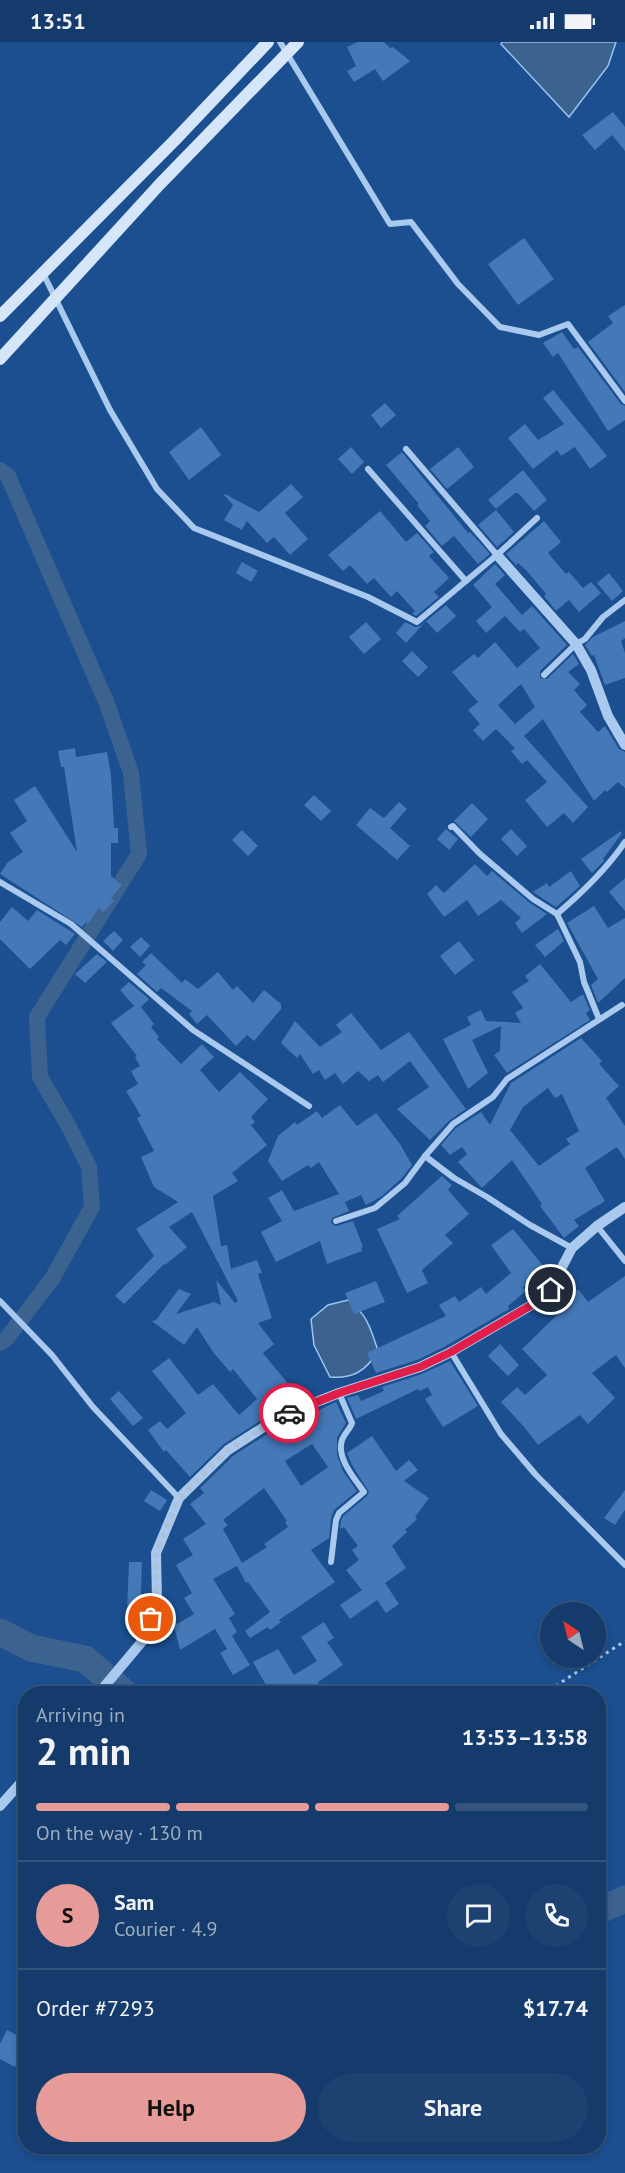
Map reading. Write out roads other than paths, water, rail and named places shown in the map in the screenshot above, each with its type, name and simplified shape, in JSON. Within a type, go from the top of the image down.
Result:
[{"type":"main road","points":[[1,315],[174,141],[268,42]]},
{"type":"main road","points":[[0,359],[284,47],[298,42]]},
{"type":"street","points":[[284,47],[390,224],[411,222],[458,284],[500,327],[539,334],[568,324],[625,401]]},
{"type":"street","points":[[43,273],[110,410],[157,489],[194,528],[357,592],[417,622],[537,518]]},
{"type":"street","points":[[406,449],[576,644],[591,670],[608,716],[625,745]]},
{"type":"street","points":[[368,469],[466,581]]},
{"type":"street","points":[[544,675],[576,644],[585,639],[603,617],[625,600]]},
{"type":"street","points":[[451,827],[453,826],[479,853],[533,899],[557,914],[580,962],[584,982],[599,1019]]},
{"type":"street","points":[[557,914],[590,886],[614,859],[625,842]]},
{"type":"street","points":[[0,882],[71,924],[193,1030],[309,1106]]},
{"type":"street","points":[[336,1221],[375,1208],[405,1183],[453,1124],[493,1097],[507,1079],[622,1005]]},
{"type":"street","points":[[425,1156],[454,1178],[572,1248]]},
{"type":"street","points":[[105,1686],[145,1638],[157,1601],[156,1553],[179,1498],[228,1450],[281,1416],[339,1393],[420,1367],[451,1352],[547,1296],[572,1248],[597,1226],[625,1207]]},
{"type":"street","points":[[597,1226],[625,1261]]},
{"type":"street","points":[[0,1301],[52,1355],[93,1407],[179,1498]]},
{"type":"street","points":[[451,1352],[501,1434],[536,1474],[625,1565]]},
{"type":"street","points":[[332,1562],[336,1520],[339,1513],[364,1492],[348,1468],[342,1454],[342,1440],[352,1423],[339,1393]]},
{"type":"street","points":[[0,1806],[18,1786]]},
{"type":"water","points":[[502,42],[616,42],[608,66],[569,117],[501,44]]},
{"type":"water","points":[[348,1300],[364,1316],[378,1351],[364,1369],[346,1377],[330,1377],[314,1345],[311,1319],[328,1305]]},
{"type":"waterway","points":[[0,470],[8,476],[107,704],[131,773],[139,854],[37,1017],[40,1077],[89,1167],[92,1207],[52,1279],[6,1339],[0,1343]]},
{"type":"waterway","points":[[0,1632],[31,1648],[85,1659],[117,1686]]},
{"type":"waterway","points":[[606,1907],[625,1899]]}]
